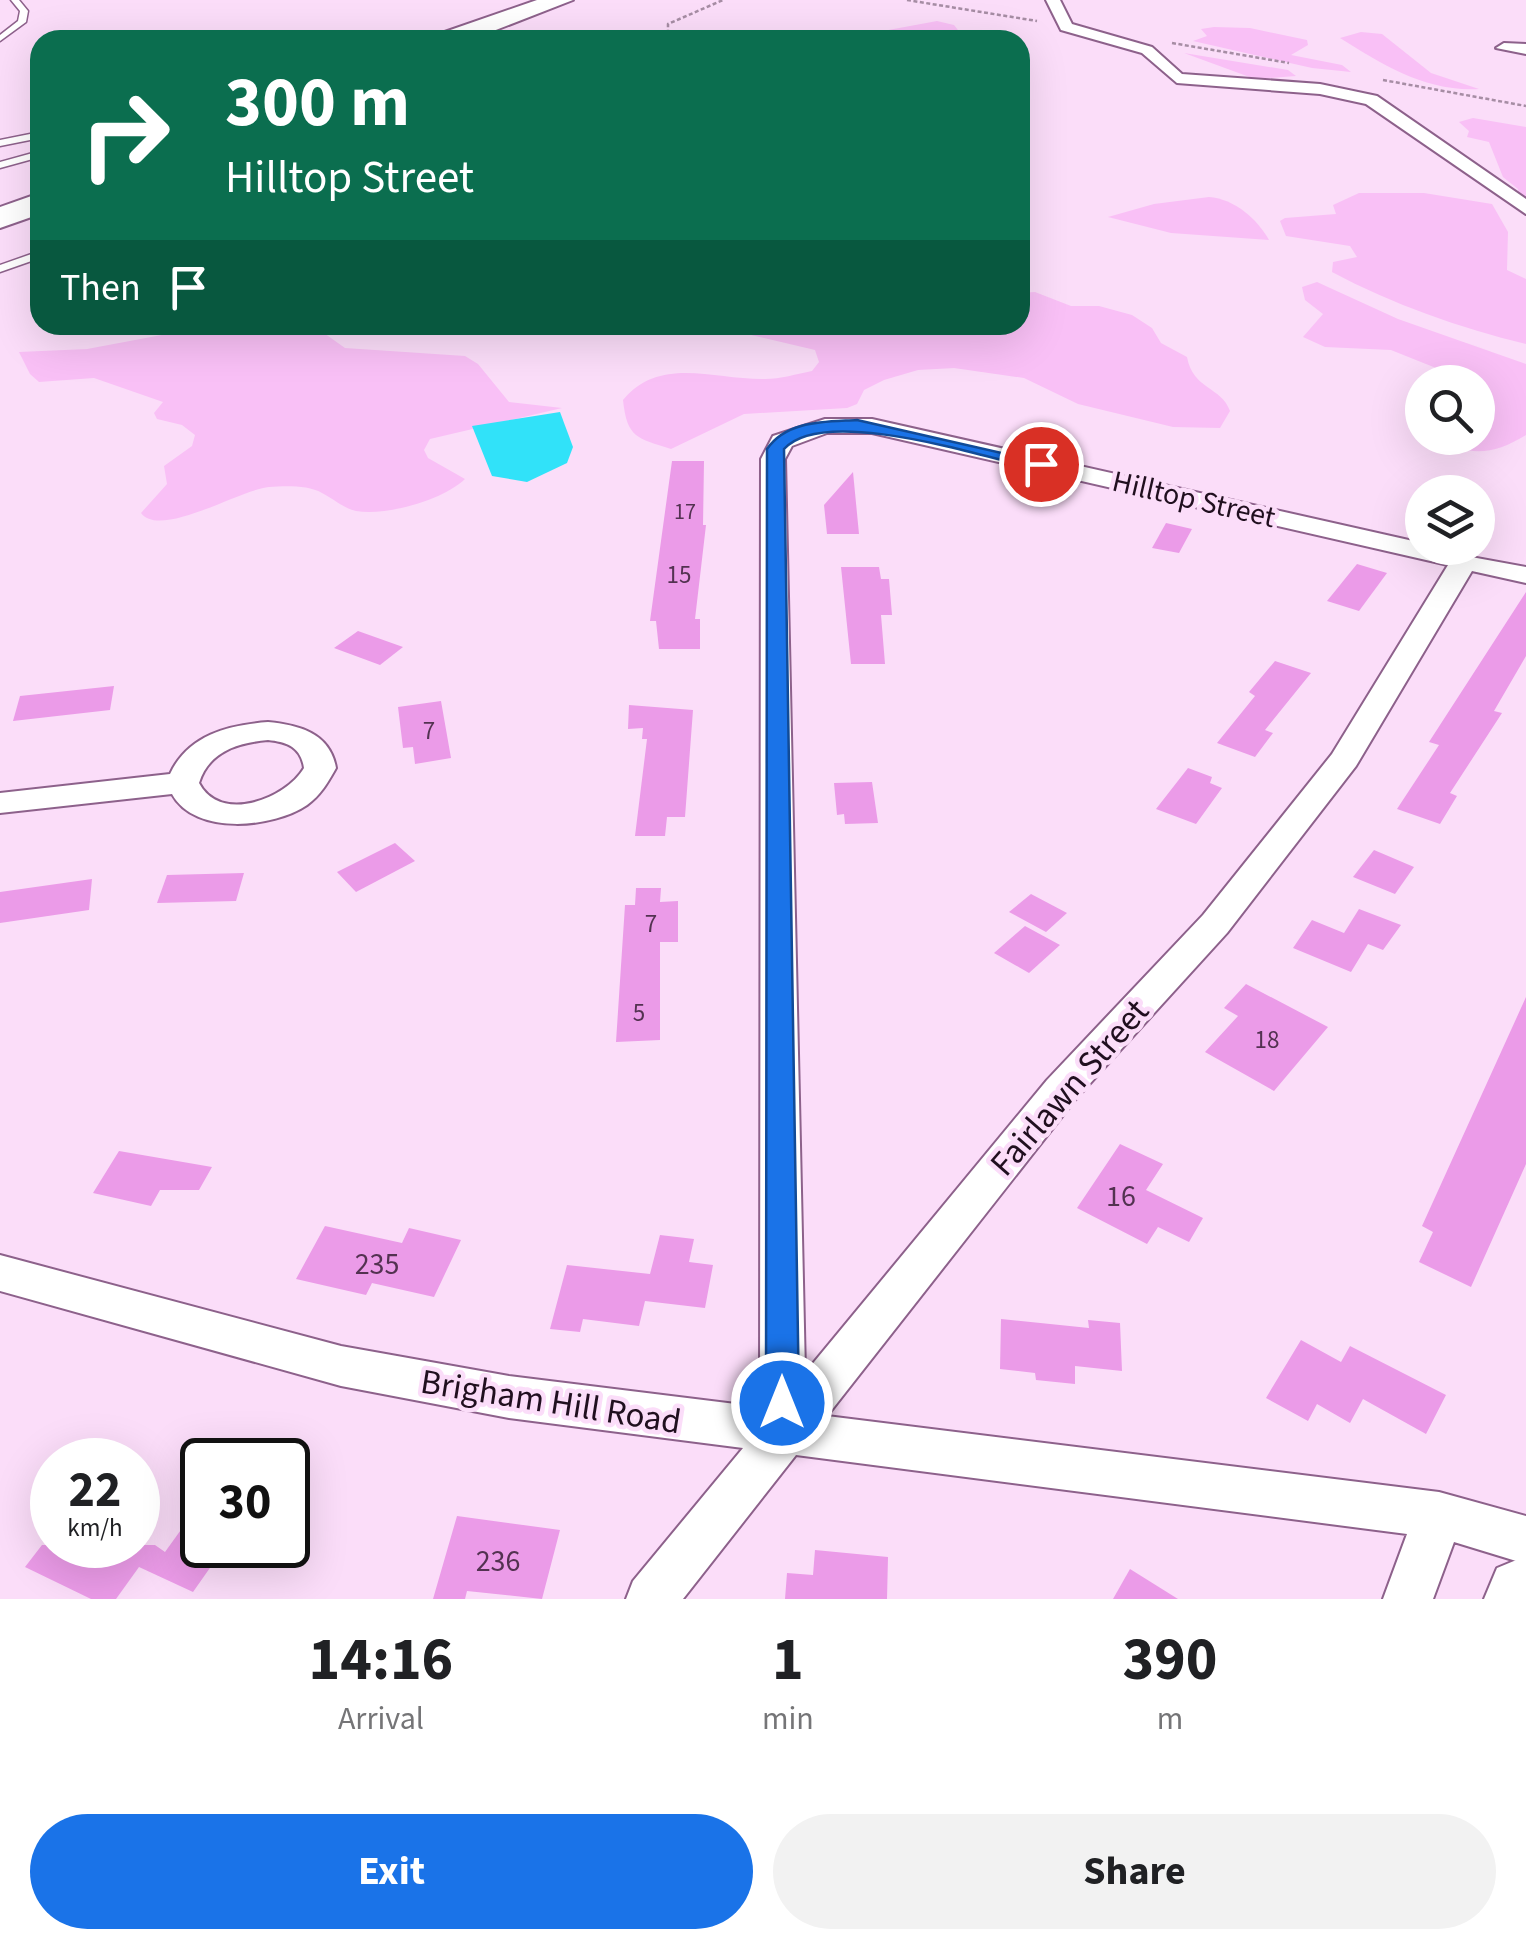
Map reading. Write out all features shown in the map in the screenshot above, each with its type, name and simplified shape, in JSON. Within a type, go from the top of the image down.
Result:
[{"type":"highway","points":[[475,30],[561,0]]},
{"type":"highway","points":[[523,30],[589,7]]},
{"type":"highway","points":[[0,196],[30,186]]},
{"type":"highway","points":[[0,218],[30,208]]},
{"type":"street","points":[[1053,0],[1062,24],[1147,50],[1177,78],[1320,88],[1371,100],[1526,208]]},
{"type":"street","points":[[1504,48],[1526,49]]},
{"type":"street","name":"Hilltop Street","points":[[782,1434],[774,478],[776,449],[782,440],[825,426],[872,426],[1405,548]]},
{"type":"street","name":"Fairlawn Street","points":[[651,1599],[1061,1090],[1214,924],[1334,772],[1377,712],[1462,565]]},
{"type":"street","name":"Hilltop Street","points":[[1482,565],[1526,575]]},
{"type":"street","points":[[0,803],[183,783]]},
{"type":"street","name":"Brigham Hill Road","points":[[0,1273],[341,1366],[542,1402],[1439,1514],[1526,1540]]},
{"type":"street","points":[[1408,1599],[1439,1514]]},
{"type":"lane","points":[[0,39],[22,22],[24,10],[15,0]]},
{"type":"lane","points":[[0,143],[30,136]]},
{"type":"lane","points":[[0,165],[30,157]]},
{"type":"lane","points":[[0,269],[30,258]]},
{"type":"path","points":[[668,30],[668,24],[723,0]]},
{"type":"path","points":[[907,0],[1062,24]]},
{"type":"shaded area","points":[[937,21],[954,25],[958,30],[888,30]]},
{"type":"shaded area","points":[[1250,28],[1307,40],[1308,45],[1291,55],[1342,65],[1351,72],[1312,68],[1193,41],[1207,36],[1201,29]]},
{"type":"shaded area","points":[[1361,32],[1382,34],[1431,73],[1479,89],[1423,81],[1389,67],[1340,38]]},
{"type":"shaded area","points":[[1184,53],[1288,70],[1296,76],[1255,79]]},
{"type":"shaded area","points":[[1473,118],[1526,127],[1526,207],[1519,202],[1518,189],[1503,177],[1489,142],[1467,137],[1469,131],[1459,122]]},
{"type":"shaded area","points":[[1359,193],[1424,193],[1492,204],[1508,232],[1507,270],[1526,279],[1526,344],[1427,314],[1332,272],[1333,262],[1357,257],[1350,246],[1286,236],[1280,221],[1285,218],[1336,214],[1333,205]]},
{"type":"shaded area","points":[[1209,197],[1244,211],[1269,240],[1171,233],[1108,217],[1154,204]]},
{"type":"shaded area","points":[[1317,282],[1398,319],[1526,364],[1526,435],[1495,449],[1495,365],[1428,365],[1391,350],[1325,347],[1303,337],[1323,314],[1305,300],[1302,287]]},
{"type":"shaded area","points":[[1030,292],[1071,306],[1099,306],[1132,315],[1152,328],[1161,343],[1187,357],[1195,376],[1226,403],[1230,411],[1220,428],[1173,427],[1078,404],[1024,378],[954,368],[918,370],[884,380],[864,390],[857,404],[847,408],[744,414],[671,449],[642,439],[627,422],[623,400],[654,378],[689,373],[771,379],[812,371],[819,362],[815,350],[751,335],[1030,335]]},
{"type":"shaded area","points":[[162,335],[327,335],[345,348],[465,356],[478,364],[509,402],[562,408],[430,439],[424,450],[428,458],[465,479],[443,494],[414,505],[356,511],[310,489],[269,487],[182,517],[151,519],[141,513],[167,484],[164,466],[192,446],[195,435],[182,425],[157,419],[154,413],[163,402],[94,378],[39,382],[30,374],[19,352],[87,349]]},
{"type":"water","points":[[560,412],[573,447],[567,463],[527,482],[492,476],[472,426]]},
{"type":"building","points":[[672,461],[704,461],[706,525],[695,619],[700,619],[700,649],[659,649],[656,621],[650,621]]},
{"type":"building","points":[[853,472],[859,534],[827,534],[824,505]]},
{"type":"building","points":[[1166,523],[1192,529],[1179,553],[1152,548]]},
{"type":"building","points":[[1357,564],[1387,573],[1359,611],[1327,601]]},
{"type":"building","points":[[841,567],[879,567],[881,579],[889,579],[892,615],[881,615],[885,664],[851,664]]},
{"type":"building","points":[[1526,592],[1526,656],[1494,711],[1502,713],[1450,793],[1457,796],[1440,824],[1397,809],[1439,745],[1429,742]]},
{"type":"building","points":[[358,631],[403,647],[380,665],[334,648]]},
{"type":"building","points":[[1275,661],[1311,673],[1265,730],[1273,733],[1255,757],[1217,743],[1255,696],[1249,692]]},
{"type":"building","points":[[114,686],[110,710],[13,721],[20,696]]},
{"type":"building","points":[[441,701],[451,758],[415,764],[413,747],[403,748],[398,707]]},
{"type":"building","points":[[629,705],[693,710],[685,817],[667,817],[665,836],[635,836],[647,739],[642,739],[643,728],[628,729]]},
{"type":"building","points":[[1188,768],[1212,777],[1210,783],[1222,788],[1196,824],[1156,809]]},
{"type":"building","points":[[872,782],[878,823],[845,824],[844,814],[837,815],[834,783]]},
{"type":"building","points":[[395,843],[415,861],[356,892],[337,872]]},
{"type":"building","points":[[1374,850],[1414,867],[1395,894],[1353,877]]},
{"type":"building","points":[[244,873],[236,901],[157,903],[167,875]]},
{"type":"building","points":[[92,879],[89,910],[0,923],[0,892]]},
{"type":"building","points":[[636,888],[661,888],[660,902],[678,901],[678,942],[660,942],[660,1040],[616,1042],[625,905],[635,905]]},
{"type":"building","points":[[1031,894],[1067,913],[1046,932],[1009,912]]},
{"type":"building","points":[[1359,909],[1401,925],[1383,950],[1368,944],[1351,972],[1293,948],[1312,920],[1344,933]]},
{"type":"building","points":[[1025,926],[1060,945],[1029,973],[994,953]]},
{"type":"building","points":[[1246,984],[1328,1027],[1274,1091],[1205,1052],[1238,1016],[1224,1008]]},
{"type":"building","points":[[1526,997],[1526,1164],[1471,1287],[1419,1262],[1433,1232],[1422,1226]]},
{"type":"building","points":[[1120,1144],[1163,1164],[1146,1190],[1203,1218],[1189,1242],[1158,1227],[1147,1244],[1077,1208]]},
{"type":"building","points":[[119,1151],[212,1167],[199,1190],[160,1190],[151,1206],[93,1193]]},
{"type":"building","points":[[325,1226],[402,1243],[409,1228],[461,1240],[434,1297],[372,1283],[366,1295],[296,1279]]},
{"type":"building","points":[[660,1235],[694,1239],[689,1262],[713,1265],[705,1308],[645,1301],[639,1326],[583,1319],[580,1332],[550,1329],[567,1265],[650,1274]]},
{"type":"building","points":[[1001,1319],[1089,1328],[1088,1320],[1120,1323],[1122,1371],[1075,1366],[1075,1384],[1036,1380],[1035,1373],[1000,1369]]},
{"type":"building","points":[[1301,1340],[1341,1362],[1350,1346],[1446,1395],[1426,1434],[1363,1399],[1350,1423],[1317,1404],[1308,1421],[1266,1398]]},
{"type":"building","points":[[457,1516],[560,1530],[542,1599],[467,1591],[465,1599],[433,1599]]},
{"type":"building","points":[[180,1531],[180,1568],[210,1568],[193,1592],[141,1568],[160,1568],[160,1548],[165,1552]]},
{"type":"building","points":[[815,1550],[888,1557],[887,1599],[785,1599],[787,1573],[813,1575]]},
{"type":"building","points":[[30,1561],[30,1568],[138,1568],[116,1599],[91,1599],[25,1567]]},
{"type":"building","points":[[1130,1569],[1178,1599],[1113,1599]]},
{"type":"route","points":[[782,1403],[776,449],[782,440],[808,428],[841,424],[872,426],[1041,464]]}]
